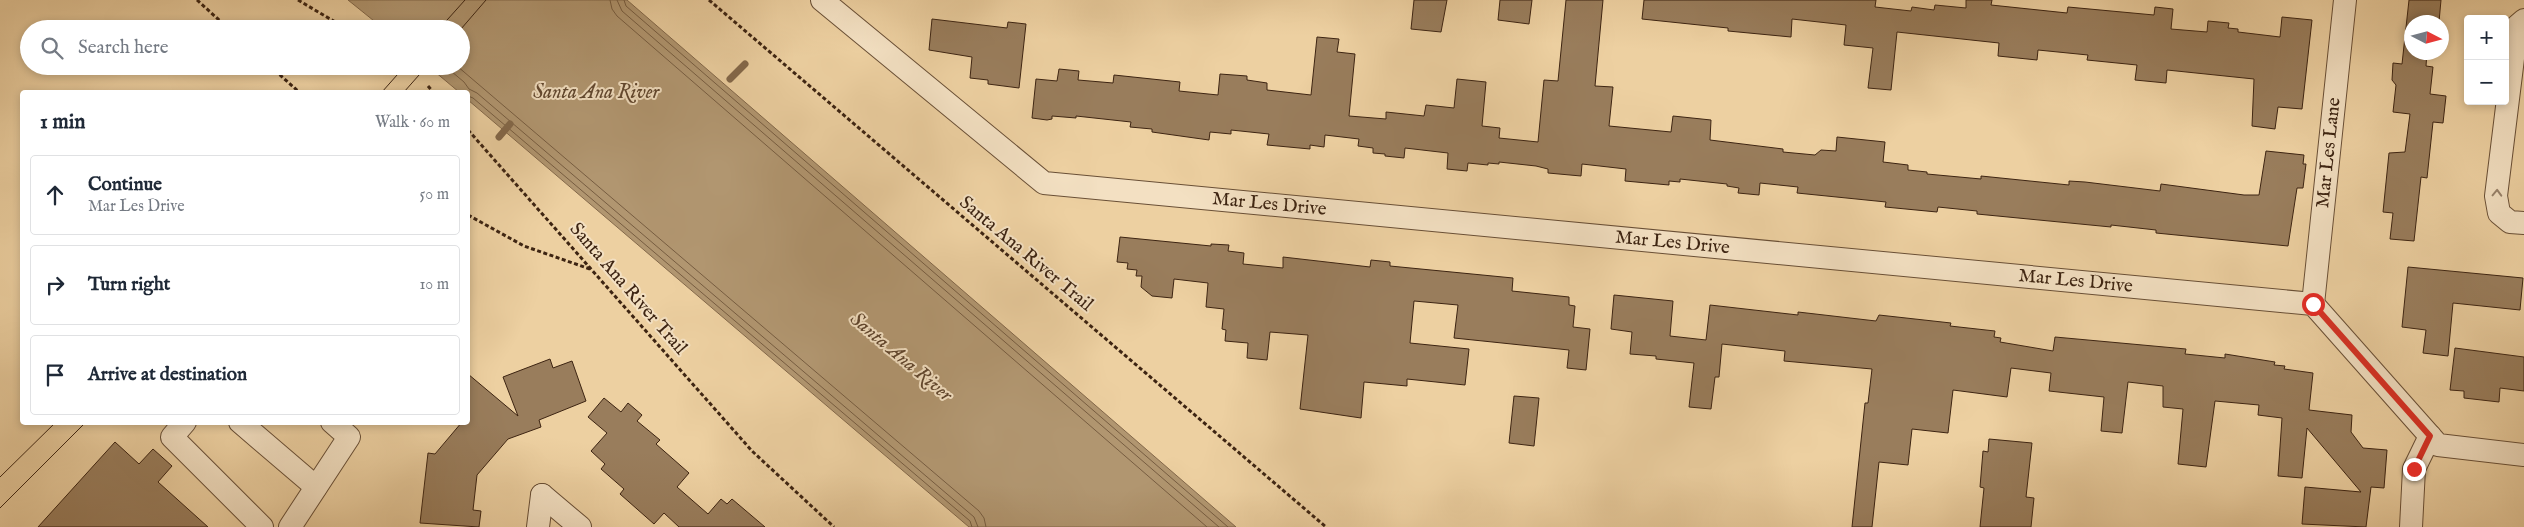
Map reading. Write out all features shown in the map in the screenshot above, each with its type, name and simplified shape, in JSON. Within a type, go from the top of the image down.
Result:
[{"type":"street","name":"Mar Les Drive","points":[[822,0],[1044,182],[2313,304]]},
{"type":"street","name":"Mar Les Lane","points":[[2313,304],[2345,0]]},
{"type":"street","points":[[2524,20],[2517,26],[2496,196],[2499,213],[2510,222],[2524,223]]},
{"type":"street","points":[[2313,304],[2438,445],[2524,455]]},
{"type":"street","points":[[182,425],[172,437],[262,527]]},
{"type":"street","points":[[244,425],[316,487]]},
{"type":"street","points":[[290,527],[349,437],[335,425]]},
{"type":"street","points":[[2411,527],[2414,469],[2430,436]]},
{"type":"street","points":[[538,527],[542,495],[580,527]]},
{"type":"path","points":[[197,0],[219,20]]},
{"type":"path","points":[[298,0],[332,20]]},
{"type":"path","name":"Santa Ana River Trail","points":[[709,0],[1326,527]]},
{"type":"path","points":[[280,75],[297,90]]},
{"type":"path","points":[[428,86],[431,90]]},
{"type":"path","name":"Santa Ana River Trail","points":[[470,132],[752,451],[834,527]]},
{"type":"path","points":[[470,216],[524,246],[592,270]]},
{"type":"water","name":"Santa Ana River","points":[[348,0],[627,0],[1236,527],[969,527],[470,102],[470,90],[457,90],[439,75],[470,75],[470,20],[373,20]]},
{"type":"building","points":[[1414,0],[1447,0],[1441,32],[1411,29]]},
{"type":"building","points":[[1500,0],[1532,0],[1529,24],[1498,20]]},
{"type":"building","points":[[1566,0],[1603,0],[1595,86],[1613,87],[1609,126],[1671,132],[1673,116],[1711,120],[1710,140],[1783,149],[1783,152],[1815,155],[1821,150],[1836,151],[1837,137],[1885,142],[1883,162],[1908,165],[1908,170],[1927,172],[1927,174],[1981,179],[1981,176],[2069,185],[2069,181],[2085,182],[2160,191],[2161,184],[2244,195],[2259,195],[2266,151],[2304,155],[2303,164],[2306,164],[2303,188],[2297,188],[2288,246],[2156,233],[2156,230],[2111,225],[2111,227],[1977,214],[1977,211],[1938,207],[1937,212],[1885,207],[1886,202],[1797,193],[1798,187],[1760,183],[1759,195],[1738,193],[1739,188],[1727,186],[1727,184],[1680,179],[1680,182],[1669,181],[1669,185],[1625,181],[1626,169],[1582,164],[1581,176],[1548,173],[1548,169],[1536,166],[1499,162],[1499,164],[1488,163],[1488,165],[1468,163],[1467,171],[1447,169],[1448,153],[1405,148],[1404,158],[1385,156],[1385,154],[1373,153],[1373,148],[1358,146],[1359,139],[1325,135],[1324,147],[1310,145],[1310,149],[1267,145],[1269,134],[1231,130],[1231,134],[1210,132],[1209,140],[1152,132],[1152,129],[1130,127],[1131,122],[1076,116],[1076,118],[1052,116],[1052,119],[1047,120],[1032,118],[1036,79],[1057,81],[1059,69],[1079,71],[1078,80],[1113,83],[1114,75],[1180,82],[1179,91],[1218,95],[1220,74],[1247,76],[1247,80],[1267,83],[1267,90],[1311,95],[1317,37],[1339,39],[1337,52],[1355,54],[1349,116],[1386,119],[1386,112],[1424,116],[1426,105],[1454,108],[1457,79],[1486,82],[1482,126],[1500,128],[1499,138],[1538,142],[1544,80],[1558,81]]},
{"type":"building","points":[[1644,0],[1876,0],[1875,7],[1911,11],[1912,7],[1934,10],[1935,5],[1966,8],[1966,0],[1992,0],[1991,5],[2067,13],[2068,7],[2154,15],[2155,7],[2173,9],[2171,29],[2207,32],[2208,21],[2229,23],[2228,28],[2238,29],[2238,32],[2280,37],[2282,17],[2312,20],[2302,109],[2278,107],[2275,129],[2252,126],[2254,79],[2167,70],[2166,83],[2135,80],[2137,65],[2087,60],[2088,55],[2038,50],[2037,60],[1998,56],[1999,43],[1897,32],[1891,90],[1868,88],[1873,48],[1844,45],[1846,25],[1792,19],[1791,37],[1728,31],[1728,28],[1642,19]]},
{"type":"building","points":[[2409,0],[2441,0],[2440,15],[2407,15]]},
{"type":"building","points":[[932,19],[1007,28],[1008,22],[1026,24],[1019,88],[988,84],[988,80],[970,78],[972,57],[929,50]]},
{"type":"building","points":[[2404,46],[2404,60],[2426,60],[2426,66],[2433,67],[2430,94],[2446,96],[2443,123],[2433,122],[2427,178],[2421,177],[2414,241],[2390,239],[2393,213],[2383,212],[2389,153],[2405,152],[2410,114],[2393,112],[2396,85],[2392,80],[2393,63],[2402,64]]},
{"type":"building","points":[[1120,237],[1211,246],[1211,244],[1229,245],[1228,251],[1244,253],[1243,264],[1283,268],[1283,257],[1370,267],[1371,260],[1390,262],[1390,266],[1513,278],[1512,291],[1569,297],[1569,305],[1575,306],[1573,327],[1590,329],[1586,370],[1567,368],[1569,350],[1454,338],[1458,305],[1414,301],[1410,343],[1469,349],[1465,385],[1407,379],[1407,386],[1364,382],[1361,418],[1300,409],[1308,335],[1270,332],[1267,360],[1247,358],[1248,343],[1225,341],[1226,330],[1222,329],[1224,309],[1206,307],[1208,283],[1174,279],[1172,298],[1152,296],[1141,287],[1142,276],[1136,276],[1137,270],[1127,269],[1128,263],[1117,262]]},
{"type":"building","points":[[2408,267],[2523,278],[2520,310],[2453,303],[2448,356],[2423,353],[2426,330],[2402,327]]},
{"type":"building","points":[[1614,295],[1673,301],[1670,336],[1706,340],[1710,305],[1798,315],[1798,312],[1876,321],[1879,315],[1951,323],[1950,326],[1995,331],[1994,337],[2001,338],[2000,342],[2053,351],[2055,337],[2186,349],[2185,354],[2225,358],[2225,354],[2275,362],[2274,365],[2285,366],[2284,369],[2313,373],[2309,410],[2352,415],[2351,432],[2363,448],[2387,450],[2384,488],[2371,487],[2366,527],[2302,524],[2305,487],[2361,492],[2307,428],[2302,478],[2278,476],[2282,418],[2258,415],[2259,405],[2215,401],[2206,467],[2178,464],[2183,409],[2163,407],[2163,386],[2128,382],[2122,433],[2101,431],[2104,397],[2049,391],[2051,373],[2011,368],[2007,397],[1953,390],[1948,433],[1912,429],[1908,465],[1879,462],[1872,527],[1852,527],[1865,403],[1868,403],[1872,369],[1784,361],[1785,351],[1722,344],[1719,377],[1715,377],[1711,409],[1689,407],[1694,363],[1656,359],[1656,356],[1630,354],[1632,332],[1611,329]]},
{"type":"building","points":[[2455,348],[2524,357],[2524,391],[2500,388],[2499,402],[2464,398],[2464,391],[2450,390]]},
{"type":"building","points":[[550,359],[553,368],[572,361],[586,401],[539,420],[541,427],[508,439],[477,475],[473,510],[481,511],[479,527],[420,523],[428,453],[435,454],[459,425],[470,425],[470,376],[518,416],[503,377]]},
{"type":"building","points":[[1514,396],[1539,398],[1534,446],[1509,443]]},
{"type":"building","points":[[604,398],[621,412],[628,403],[642,415],[637,421],[660,440],[656,444],[689,473],[677,487],[708,514],[721,499],[727,504],[732,499],[765,527],[679,527],[664,513],[654,524],[620,494],[624,489],[601,469],[605,464],[591,451],[607,433],[588,417]]},
{"type":"building","points":[[1989,439],[2032,443],[2026,497],[2034,498],[2031,527],[1980,527],[1984,488],[1980,487],[1983,451],[1988,452]]},
{"type":"building","points":[[115,442],[139,464],[153,449],[172,466],[158,482],[208,527],[38,527]]},
{"type":"waterway","points":[[730,79],[745,64]]},
{"type":"waterway","points":[[499,137],[510,124]]},
{"type":"tram line","points":[[447,20],[465,0]]},
{"type":"tram line","points":[[469,20],[486,0]]},
{"type":"tram line","points":[[384,90],[397,75]]},
{"type":"tram line","points":[[406,90],[419,75]]},
{"type":"tram line","points":[[0,477],[53,425]]},
{"type":"tram line","points":[[0,508],[83,425]]},
{"type":"route","points":[[2313,304],[2430,436],[2414,469]]}]
